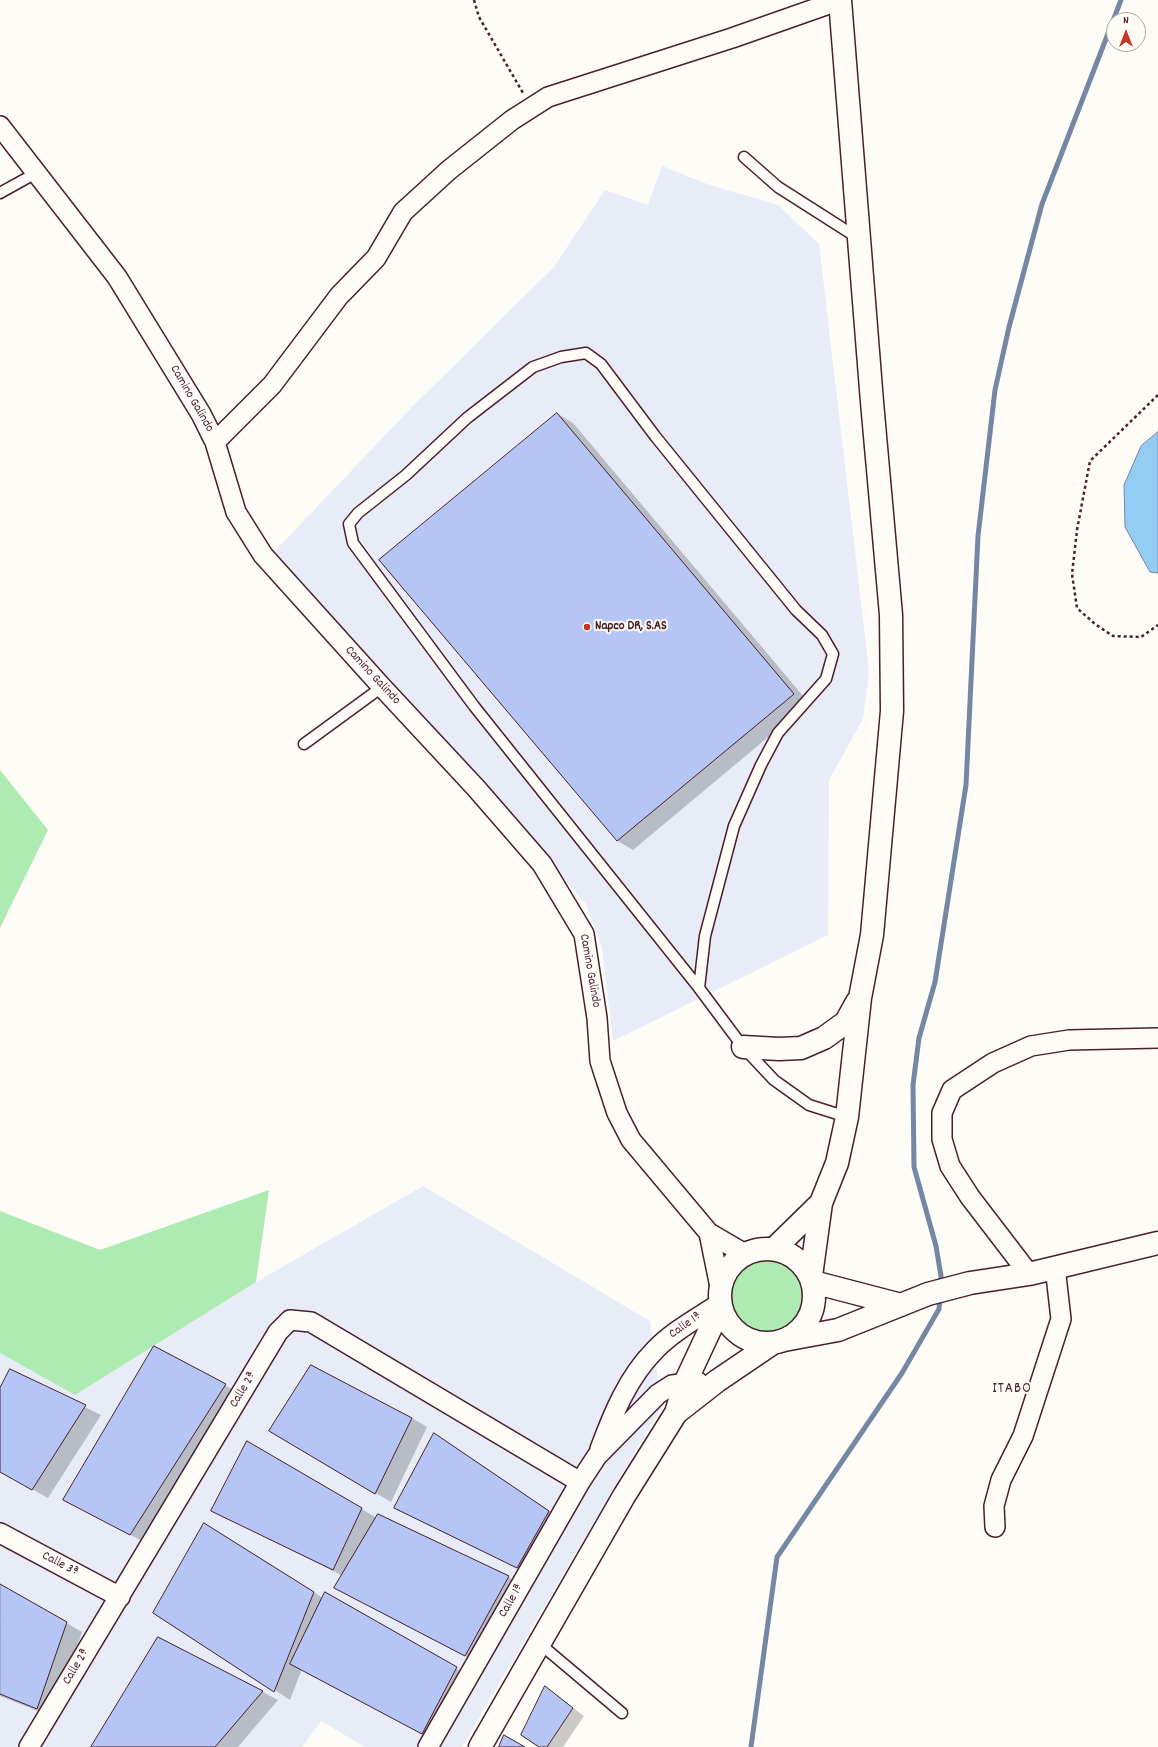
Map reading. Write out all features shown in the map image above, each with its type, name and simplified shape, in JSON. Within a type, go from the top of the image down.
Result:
[{"type":"main road","points":[[676,1413],[718,1381],[779,1342],[800,1331],[810,1317],[815,1300],[812,1279],[821,1203],[837,1163],[847,1117],[860,998],[872,935],[892,712],[891,615],[840,0]]},
{"type":"main road","points":[[743,1047],[779,1049],[801,1048],[824,1038],[846,1022],[860,998]]},
{"type":"main road","points":[[774,1249],[821,1203]]},
{"type":"main road","points":[[721,1300],[728,1322],[736,1332],[754,1341],[779,1342],[838,1330],[928,1294],[970,1283],[1029,1274],[1158,1243]]},
{"type":"main road","points":[[480,1747],[624,1496],[676,1413],[685,1383],[714,1321],[730,1266],[745,1254],[754,1250],[774,1249],[789,1254],[802,1263],[812,1279],[901,1304]]},
{"type":"street","points":[[215,442],[272,385],[339,296],[376,258],[403,212],[449,170],[512,120],[548,97],[732,38],[840,0]]},
{"type":"street","name":"Camino Galindo","points":[[0,126],[117,277],[201,414],[215,442],[236,512],[262,555],[476,788],[542,864],[571,910],[584,934],[597,1018],[600,1062],[617,1114],[631,1140],[709,1233],[745,1254]]},
{"type":"street","points":[[1029,1274],[970,1197],[950,1166],[942,1139],[942,1113],[952,1090],[993,1063],[1031,1046],[1069,1040],[1158,1038]]},
{"type":"street","name":"Camino Galindo","points":[[709,1233],[721,1300]]},
{"type":"street","points":[[995,1527],[994,1506],[1002,1480],[1023,1436],[1061,1319],[1055,1267]]},
{"type":"street","name":"Calle 1ª","points":[[597,1456],[614,1412],[642,1365],[655,1349],[721,1300]]},
{"type":"street","name":"Calle 2ª","points":[[29,1747],[120,1598],[278,1332],[290,1320],[311,1322],[580,1482]]},
{"type":"street","name":"Calle 1ª","points":[[428,1747],[580,1482],[597,1456],[658,1394],[672,1386],[685,1383],[718,1381]]},
{"type":"street","name":"Calle 3ª","points":[[0,1533],[120,1598]]},
{"type":"lane","points":[[744,157],[778,187],[859,238]]},
{"type":"lane","points":[[0,193],[36,173]]},
{"type":"lane","points":[[699,988],[705,936],[734,826],[761,765],[778,733],[826,679],[833,654],[822,635],[796,610],[655,436],[602,364],[586,353],[561,357],[533,366],[468,418],[406,475],[358,513],[349,524],[353,543],[474,706],[699,988],[743,1047],[774,1080],[809,1105],[847,1117]]},
{"type":"lane","points":[[304,744],[382,687]]},
{"type":"lane","points":[[539,1643],[622,1713]]},
{"type":"path","points":[[474,0],[479,17],[531,108]]},
{"type":"path","points":[[1158,395],[1090,462],[1072,574],[1078,608],[1095,624],[1113,636],[1141,637],[1158,625]]},
{"type":"shaded area","points":[[662,166],[707,184],[778,205],[819,244],[869,671],[863,719],[829,780],[828,935],[613,1041],[602,948],[586,904],[274,552],[412,407],[554,267],[605,190],[648,205]]},
{"type":"shaded area","points":[[423,1186],[650,1321],[662,1406],[462,1747],[365,1747],[321,1721],[302,1747],[0,1747],[0,1353],[75,1395],[256,1282]]},
{"type":"green space","points":[[0,770],[48,830],[0,928]]},
{"type":"green space","points":[[269,1190],[256,1282],[75,1395],[0,1353],[0,1211],[100,1250]]},
{"type":"green space","points":[[767,1254],[775,1255],[790,1261],[802,1273],[808,1288],[808,1304],[802,1319],[790,1331],[775,1337],[767,1338],[759,1337],[744,1331],[732,1319],[726,1304],[725,1296],[726,1288],[732,1273],[744,1261],[759,1255]]},
{"type":"water","points":[[1158,432],[1158,573],[1150,572],[1125,527],[1124,485],[1141,446]]},
{"type":"building","name":"Napco DR, S.AS","points":[[557,413],[794,694],[617,841],[379,560]]},
{"type":"building","points":[[154,1346],[226,1384],[130,1535],[63,1500]]},
{"type":"building","points":[[311,1365],[412,1418],[375,1494],[269,1431]]},
{"type":"building","points":[[10,1369],[86,1405],[32,1490],[0,1472],[0,1388]]},
{"type":"building","points":[[434,1433],[549,1511],[517,1568],[394,1508]]},
{"type":"building","points":[[247,1441],[362,1508],[333,1570],[211,1511]]},
{"type":"building","points":[[378,1514],[509,1576],[465,1656],[334,1588]]},
{"type":"building","points":[[204,1523],[314,1592],[274,1692],[153,1613]]},
{"type":"building","points":[[0,1584],[67,1622],[37,1709],[0,1694]]},
{"type":"building","points":[[325,1592],[457,1667],[422,1734],[290,1664]]},
{"type":"building","points":[[158,1637],[263,1691],[215,1747],[91,1747]]},
{"type":"building","points":[[545,1686],[573,1708],[547,1747],[539,1747],[521,1735]]},
{"type":"building","points":[[504,1735],[525,1747],[499,1747]]},
{"type":"waterway","points":[[941,1285],[936,1246],[914,1167],[913,1085],[919,1038],[935,982],[966,785],[978,536],[995,390],[1009,327],[1042,204],[1121,0]]},
{"type":"waterway","points":[[751,1747],[777,1557],[902,1373],[939,1309],[940,1297]]},
{"type":"place","name":"Napco DR, S.AS","points":[[587,627]]},
{"type":"district","name":"ITABO","points":[[1012,1390]]}]
